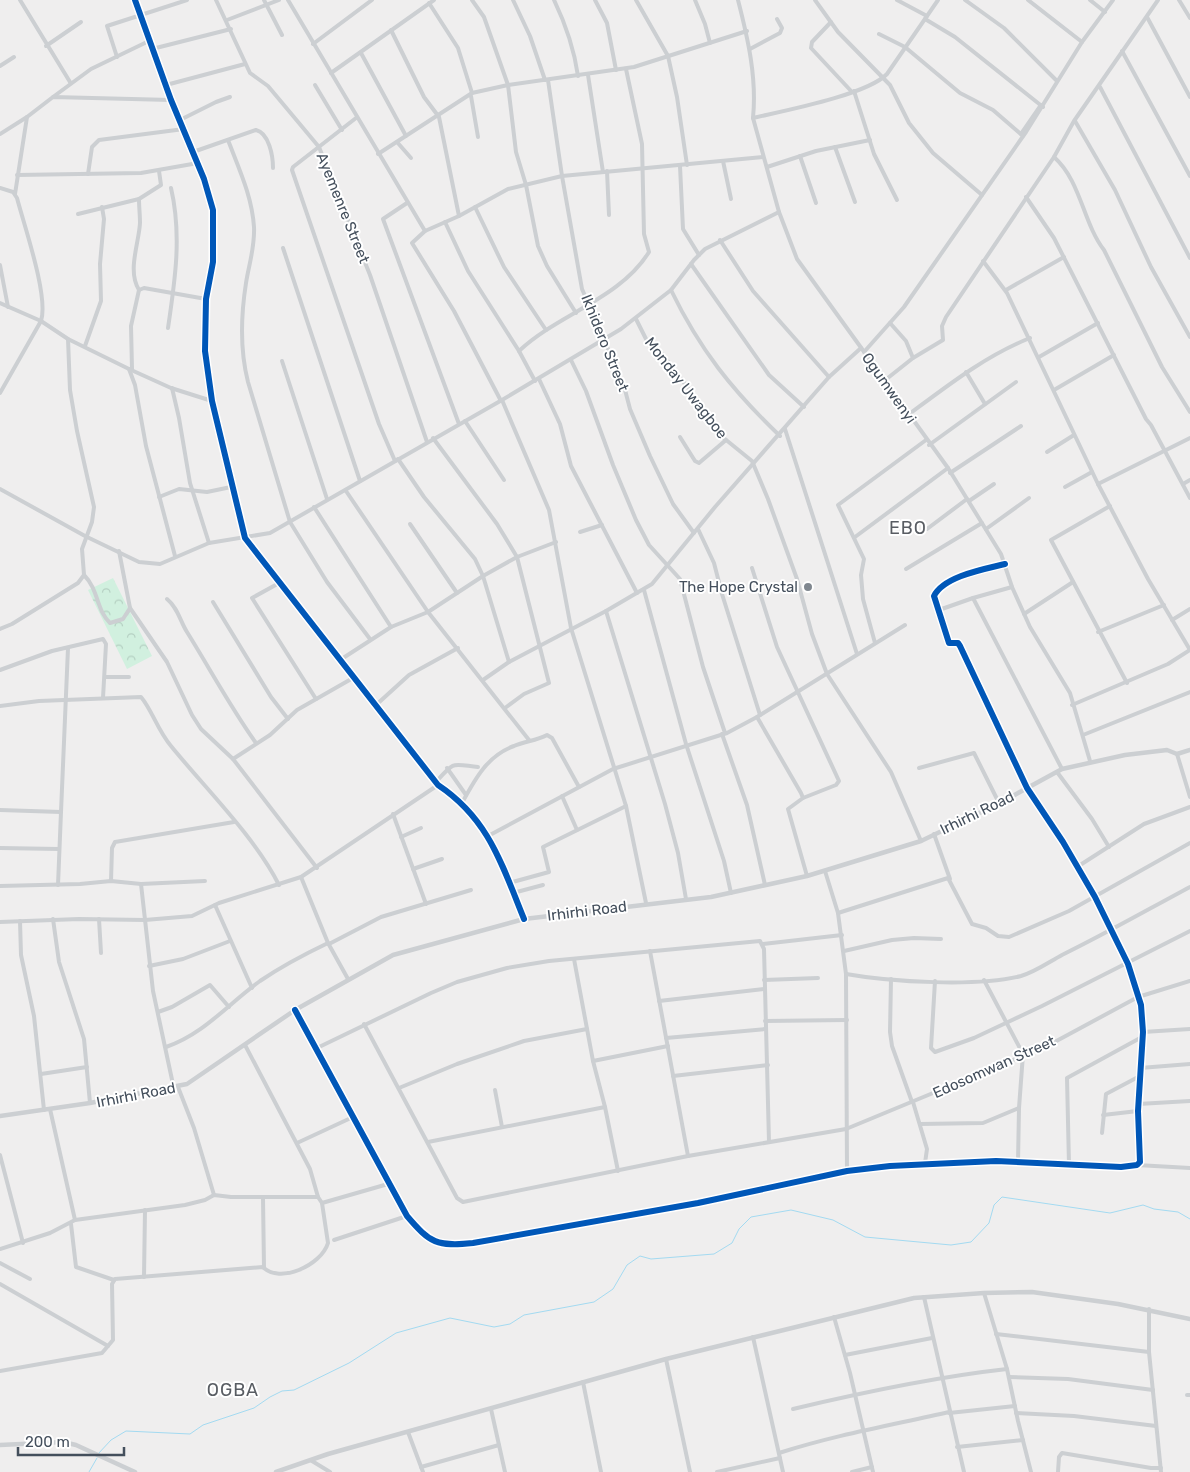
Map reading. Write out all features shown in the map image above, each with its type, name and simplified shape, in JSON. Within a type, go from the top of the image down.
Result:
[{"type":"street","points":[[20,0],[46,46],[70,82]]},
{"type":"street","points":[[135,0],[171,100],[204,179],[214,221],[213,262],[206,299],[205,350],[212,400],[231,487],[245,538],[437,783],[462,803],[481,824],[498,854],[524,919]]},
{"type":"street","points":[[117,56],[106,26],[186,0]]},
{"type":"street","name":"Ayemenre Street","points":[[216,0],[246,64],[255,78],[268,86],[319,146],[338,190],[370,276],[427,442]]},
{"type":"street","points":[[264,0],[282,34]]},
{"type":"street","points":[[227,20],[268,6],[279,0]]},
{"type":"street","points":[[288,0],[312,44],[424,231]]},
{"type":"street","points":[[312,44],[372,0]]},
{"type":"street","points":[[331,73],[434,0]]},
{"type":"street","points":[[472,0],[484,17],[508,86],[516,152],[526,185],[538,246],[547,266],[576,313]]},
{"type":"street","name":"Ikhidero Street","points":[[513,0],[530,36],[547,80],[582,289],[601,330],[602,339],[624,386],[630,409],[650,456],[673,504],[694,533]]},
{"type":"street","points":[[554,0],[565,23],[574,53],[578,76]]},
{"type":"street","points":[[595,0],[607,23],[616,70]]},
{"type":"street","points":[[636,0],[668,56],[678,97],[687,165]]},
{"type":"street","points":[[695,0],[705,24],[710,43]]},
{"type":"street","name":"Ogumwenyi","points":[[738,0],[750,49],[753,118],[779,212],[797,259],[949,471],[1002,554],[1012,587],[1024,614],[1070,693],[1072,706],[1090,761]]},
{"type":"street","points":[[815,0],[845,39],[884,77],[909,123],[933,153],[982,195]]},
{"type":"street","points":[[897,0],[955,37],[1042,106]]},
{"type":"street","points":[[753,118],[823,102],[876,82],[884,77],[938,0]]},
{"type":"street","points":[[965,0],[1004,28],[1057,81]]},
{"type":"street","points":[[1028,0],[1082,42]]},
{"type":"street","points":[[1090,0],[1105,12]]},
{"type":"street","points":[[864,352],[904,307],[1042,106],[1082,42],[1113,0]]},
{"type":"street","points":[[884,381],[913,358],[943,340],[942,326],[946,317],[1054,157],[1074,121],[1100,87],[1122,51],[1158,0]]},
{"type":"street","points":[[1179,0],[1190,18]]},
{"type":"street","points":[[429,3],[458,48],[471,95],[478,137]]},
{"type":"street","points":[[1147,17],[1190,96]]},
{"type":"street","points":[[750,49],[780,33],[782,28],[777,19]]},
{"type":"street","points":[[46,46],[82,22]]},
{"type":"street","points":[[831,22],[812,42],[811,48],[853,91],[874,154],[897,200]]},
{"type":"street","points":[[152,49],[231,29]]},
{"type":"street","points":[[391,30],[424,96],[439,117],[459,216]]},
{"type":"street","points":[[378,154],[471,95],[508,86],[626,69],[747,31]]},
{"type":"street","points":[[879,34],[905,47],[953,88],[993,110],[1022,135]]},
{"type":"street","points":[[0,134],[27,118],[70,82],[102,63],[149,41]]},
{"type":"street","points":[[1122,51],[1190,176]]},
{"type":"street","points":[[361,53],[406,136]]},
{"type":"street","points":[[0,66],[14,57]]},
{"type":"street","points":[[166,85],[246,64]]},
{"type":"street","points":[[519,351],[546,330],[576,313],[611,289],[642,264],[649,252],[644,234],[642,144],[626,69]]},
{"type":"street","points":[[588,75],[605,171],[609,215]]},
{"type":"street","points":[[315,85],[342,130]]},
{"type":"street","points":[[1100,87],[1190,258]]},
{"type":"street","points":[[53,97],[171,100]]},
{"type":"street","points":[[180,120],[230,97]]},
{"type":"street","points":[[0,393],[41,320],[43,312],[42,294],[15,194],[27,118]]},
{"type":"street","points":[[356,118],[293,167],[292,170],[379,424],[396,460],[475,559],[483,576],[510,662]]},
{"type":"street","points":[[1074,121],[1116,190],[1151,267],[1190,337]]},
{"type":"street","points":[[88,174],[92,147],[99,140],[184,129]]},
{"type":"street","points":[[193,152],[260,130],[270,150],[273,168]]},
{"type":"street","points":[[228,140],[250,196],[254,228],[253,252],[246,284],[243,335],[244,366],[290,522],[327,582],[370,639]]},
{"type":"street","points":[[767,167],[835,146],[870,140]]},
{"type":"street","points":[[397,142],[411,158]]},
{"type":"street","points":[[835,146],[855,202]]},
{"type":"street","points":[[800,156],[816,203]]},
{"type":"street","points":[[646,903],[626,806],[613,769],[572,628],[556,542],[544,497],[501,401],[454,311],[412,243],[424,231],[459,216],[508,189],[562,176],[764,157]]},
{"type":"street","points":[[1054,157],[1079,195],[1093,234],[1104,250],[1162,367],[1190,412]]},
{"type":"street","points":[[723,161],[731,199]]},
{"type":"street","points":[[17,175],[159,171],[198,163]]},
{"type":"street","points":[[680,166],[684,234],[699,255]]},
{"type":"street","points":[[78,214],[139,198],[161,185],[159,171]]},
{"type":"street","points":[[0,188],[15,194]]},
{"type":"street","points":[[168,328],[178,239],[177,214],[171,188]]},
{"type":"street","points":[[1026,197],[1064,257],[1146,419],[1166,451],[1190,498]]},
{"type":"street","points":[[139,198],[140,222],[134,259],[136,282],[139,290],[131,326],[130,369],[135,385],[146,446],[175,556]]},
{"type":"street","points":[[407,203],[383,219],[459,424]]},
{"type":"street","points":[[475,206],[504,267],[546,330]]},
{"type":"street","points":[[85,346],[101,301],[100,264],[104,219],[102,207]]},
{"type":"street","points":[[0,489],[85,536],[139,562],[160,564],[209,543],[270,533],[572,360],[636,319],[671,290],[699,255],[720,240],[779,212]]},
{"type":"street","points":[[445,222],[468,271],[537,380],[560,424],[570,466],[637,593]]},
{"type":"street","points":[[720,240],[753,291],[828,377]]},
{"type":"street","points":[[283,248],[360,481]]},
{"type":"street","points":[[1006,290],[1064,257]]},
{"type":"street","points":[[984,261],[1006,290],[1098,484],[1190,650],[1168,664],[1072,706]]},
{"type":"street","points":[[691,264],[769,375],[804,407]]},
{"type":"street","points":[[0,265],[8,307]]},
{"type":"street","points":[[139,290],[144,288],[173,295],[206,299]]},
{"type":"street","points":[[671,290],[689,326],[728,383],[744,402],[780,436]]},
{"type":"street","points":[[0,303],[41,320],[68,339],[171,388],[212,400]]},
{"type":"street","name":"Monday Uwagboe","points":[[636,319],[646,339],[658,348],[701,405],[720,435],[747,456],[753,466],[768,499],[797,579],[812,634],[827,674],[891,772],[921,841]]},
{"type":"street","points":[[890,323],[906,341],[913,358]]},
{"type":"street","points":[[1039,357],[1098,323]]},
{"type":"street","points":[[908,415],[966,372],[1014,344],[1030,338]]},
{"type":"street","points":[[68,339],[70,390],[94,507],[92,522],[85,536],[82,549],[84,575],[92,584],[100,607],[110,623],[123,619],[130,608]]},
{"type":"street","points":[[483,680],[510,662],[644,590],[659,577],[698,528],[780,436],[828,377],[861,348]]},
{"type":"street","points":[[1054,390],[1114,355]]},
{"type":"street","points":[[572,360],[636,520],[649,545],[668,564],[680,579],[684,588],[703,667],[747,805],[765,885]]},
{"type":"street","points":[[282,361],[327,500]]},
{"type":"street","points":[[966,372],[985,404]]},
{"type":"street","points":[[929,445],[1016,382]]},
{"type":"street","points":[[171,388],[179,418],[192,490],[209,543]]},
{"type":"street","points":[[465,422],[504,480]]},
{"type":"street","points":[[855,537],[949,471],[1021,426]]},
{"type":"street","points":[[785,429],[857,654]]},
{"type":"street","points":[[1047,452],[1074,435]]},
{"type":"street","points":[[680,437],[695,461],[699,463],[726,440]]},
{"type":"street","points":[[433,438],[497,524],[517,557],[547,685],[524,694],[505,708]]},
{"type":"street","points":[[1098,484],[1190,438]]},
{"type":"street","points":[[874,642],[864,599],[861,575],[864,559],[838,505],[926,440]]},
{"type":"street","points":[[1065,487],[1092,472]]},
{"type":"street","points":[[1183,484],[1190,480]]},
{"type":"street","points":[[927,529],[994,484]]},
{"type":"street","points":[[159,497],[179,489],[208,492],[231,487]]},
{"type":"street","points":[[346,491],[428,612],[529,740]]},
{"type":"street","points":[[986,529],[1028,498]]},
{"type":"street","points":[[1110,506],[1051,540],[1098,632],[1127,683]]},
{"type":"street","points":[[314,507],[391,627]]},
{"type":"street","points":[[906,569],[982,523]]},
{"type":"street","points":[[410,524],[457,593]]},
{"type":"street","points":[[580,532],[602,525]]},
{"type":"street","points":[[698,528],[719,577],[722,594],[759,716],[803,798]]},
{"type":"street","points":[[340,660],[370,639],[391,627],[428,612],[483,576],[517,557],[556,542]]},
{"type":"street","points":[[118,551],[130,608],[167,662],[192,715],[201,729],[232,759],[317,868]]},
{"type":"street","points":[[1005,564],[966,574],[939,589],[934,596],[949,643],[958,643],[960,646],[1027,788],[1095,897],[1128,964],[1138,997],[1143,1032],[1138,1104],[1140,1162],[1137,1165]]},
{"type":"street","points":[[752,568],[777,647],[838,781],[836,785],[803,798],[788,809],[807,876]]},
{"type":"street","points":[[0,629],[12,624],[78,583],[84,575]]},
{"type":"street","points":[[281,582],[253,597],[253,599],[316,699]]},
{"type":"street","points":[[1024,614],[1073,582]]},
{"type":"street","points":[[939,610],[1012,587]]},
{"type":"street","points":[[644,590],[686,744],[724,861],[731,893]]},
{"type":"street","points":[[973,598],[1062,769]]},
{"type":"street","points":[[167,599],[177,610],[186,631],[256,743]]},
{"type":"street","points":[[213,602],[271,697],[288,719]]},
{"type":"street","points":[[1098,632],[1164,605]]},
{"type":"street","points":[[1172,620],[1190,609]]},
{"type":"street","points":[[606,611],[678,853],[686,899]]},
{"type":"street","points":[[488,836],[613,769],[686,744],[724,734],[759,716],[874,642],[905,625]]},
{"type":"street","points":[[0,670],[52,651],[104,639],[103,698]]},
{"type":"street","points":[[58,885],[68,648]]},
{"type":"street","points":[[376,705],[409,675],[458,648]]},
{"type":"street","points":[[104,677],[129,677]]},
{"type":"street","points":[[232,759],[298,710],[354,678]]},
{"type":"street","points":[[1083,735],[1190,692]]},
{"type":"street","points":[[0,706],[39,700],[140,696],[169,745],[271,869],[279,885]]},
{"type":"street","points":[[462,803],[488,761],[500,752],[529,740],[537,741],[547,735],[552,738],[579,787]]},
{"type":"street","name":"Irhirhi Road","points":[[0,1116],[90,1104],[176,1088],[187,1084],[295,1010],[393,955],[524,919],[731,893],[807,876],[921,841],[999,803],[1062,769],[1090,761],[1167,750],[1177,754],[1190,750]]},
{"type":"street","points":[[919,768],[974,753],[999,803]]},
{"type":"street","points":[[1177,754],[1190,794]]},
{"type":"street","points":[[0,922],[53,919],[146,920],[192,916],[215,905],[301,877],[317,868],[347,844],[437,783],[447,768],[454,765],[478,767]]},
{"type":"street","points":[[447,768],[466,795]]},
{"type":"street","points":[[1057,772],[1092,819],[1109,847]]},
{"type":"street","points":[[562,796],[578,830]]},
{"type":"street","points":[[509,883],[549,872],[550,869],[543,847],[626,806]]},
{"type":"street","points":[[1077,866],[1144,824],[1190,807]]},
{"type":"street","points":[[0,810],[61,812]]},
{"type":"street","points":[[393,814],[426,904]]},
{"type":"street","points":[[111,881],[112,848],[115,842],[234,822]]},
{"type":"street","points":[[401,837],[421,828]]},
{"type":"street","points":[[934,834],[950,879],[972,924],[986,928],[1003,938],[1069,911],[1190,843]]},
{"type":"street","points":[[0,848],[59,849]]},
{"type":"street","points":[[412,869],[442,859]]},
{"type":"street","points":[[826,871],[838,913],[846,974],[847,1171]]},
{"type":"street","points":[[301,877],[329,944],[348,979]]},
{"type":"street","points":[[838,913],[946,878],[950,879]]},
{"type":"street","points":[[0,886],[58,885],[111,881],[141,884],[205,881]]},
{"type":"street","points":[[141,884],[149,966],[166,1047],[176,1088],[194,1128],[214,1195]]},
{"type":"street","points":[[513,892],[543,885]]},
{"type":"street","points":[[846,974],[890,979],[935,981],[984,980],[1023,975],[1112,931],[1190,888]]},
{"type":"street","points":[[166,1047],[196,1033],[252,988],[299,957],[381,917],[471,890]]},
{"type":"street","points":[[215,905],[252,988]]},
{"type":"street","points":[[53,919],[59,962],[81,1028],[90,1104]]},
{"type":"street","points":[[99,919],[101,953]]},
{"type":"street","points":[[20,921],[21,955],[34,1016],[44,1110]]},
{"type":"street","points":[[935,981],[931,1048],[934,1051],[952,1048],[1007,1023],[1128,964],[1190,931]]},
{"type":"street","points":[[317,1048],[364,1024],[458,982],[507,968],[650,951],[754,941],[763,944],[842,935]]},
{"type":"street","points":[[844,952],[892,940],[914,938],[941,939]]},
{"type":"street","points":[[149,966],[183,959],[230,942]]},
{"type":"street","points":[[763,944],[769,1142]]},
{"type":"street","points":[[650,951],[688,1156]]},
{"type":"street","points":[[574,959],[593,1061],[605,1107],[618,1171]]},
{"type":"street","points":[[764,980],[818,978]]},
{"type":"street","points":[[890,979],[890,1032],[892,1046],[920,1124],[927,1151],[925,1163]]},
{"type":"street","points":[[984,980],[1023,1054],[1018,1162]]},
{"type":"street","name":"Edosomwan Street","points":[[428,1142],[457,1198],[463,1202],[688,1156],[846,1129],[1023,1054],[1049,1045],[1138,997],[1190,981]]},
{"type":"street","points":[[158,1012],[172,1007],[210,985],[229,1007]]},
{"type":"street","points":[[659,1001],[764,989]]},
{"type":"street","points":[[295,1010],[406,1216],[426,1238],[434,1243],[451,1246],[698,1203],[847,1171],[925,1163],[1018,1162],[1190,1168]]},
{"type":"street","points":[[765,1021],[847,1020]]},
{"type":"street","points":[[364,1024],[428,1142],[605,1107]]},
{"type":"street","points":[[399,1088],[457,1064],[524,1041],[587,1029]]},
{"type":"street","points":[[666,1038],[766,1029]]},
{"type":"street","points":[[1143,1032],[1190,1029]]},
{"type":"street","points":[[1069,1165],[1067,1078],[1142,1037]]},
{"type":"street","points":[[245,1045],[310,1169],[318,1197],[322,1203],[328,1243],[326,1250],[304,1269],[293,1272],[268,1272],[264,1268],[263,1198]]},
{"type":"street","points":[[593,1061],[668,1046]]},
{"type":"street","points":[[1140,1068],[1190,1064]]},
{"type":"street","points":[[673,1076],[768,1065]]},
{"type":"street","points":[[41,1074],[87,1067]]},
{"type":"street","points":[[1102,1133],[1106,1094],[1140,1076]]},
{"type":"street","points":[[496,1090],[502,1127]]},
{"type":"street","points":[[1138,1104],[1190,1101]]},
{"type":"street","points":[[920,1124],[983,1123],[1019,1108]]},
{"type":"street","points":[[50,1109],[76,1220]]},
{"type":"street","points":[[1103,1114],[1138,1111]]},
{"type":"street","points":[[297,1144],[353,1117]]},
{"type":"street","points":[[0,1155],[23,1243]]},
{"type":"street","points":[[322,1203],[388,1184]]},
{"type":"street","points":[[0,1249],[23,1243],[71,1224],[76,1220],[185,1204],[205,1200],[214,1195],[263,1198],[318,1197]]},
{"type":"street","points":[[144,1277],[145,1210]]},
{"type":"street","points":[[334,1240],[406,1216]]},
{"type":"street","points":[[71,1224],[76,1268],[114,1280],[264,1268]]},
{"type":"street","points":[[0,1263],[30,1279]]},
{"type":"street","points":[[0,1371],[97,1355],[113,1340],[112,1284],[114,1280]]},
{"type":"street","points":[[0,1284],[108,1346]]},
{"type":"street","points":[[276,1472],[328,1454],[666,1359],[873,1306],[924,1297],[1032,1292],[1149,1309],[1190,1319]]},
{"type":"street","points":[[984,1293],[1007,1368],[1014,1406],[1031,1472]]},
{"type":"street","points":[[924,1297],[964,1472]]},
{"type":"street","points":[[1058,1472],[1059,1457],[1062,1454],[1161,1470],[1149,1352],[1149,1309]]},
{"type":"street","points":[[834,1316],[855,1394],[872,1470],[852,1472]]},
{"type":"street","points":[[996,1334],[1149,1352]]},
{"type":"street","points":[[752,1338],[783,1472]]},
{"type":"street","points":[[845,1355],[932,1338]]},
{"type":"street","points":[[666,1359],[690,1472]]},
{"type":"street","points":[[793,1409],[855,1394],[943,1377],[1007,1368]]},
{"type":"street","points":[[1009,1377],[1068,1379],[1153,1390]]},
{"type":"street","points":[[583,1382],[601,1472]]},
{"type":"street","points":[[717,1472],[779,1455],[840,1435],[949,1412],[1014,1406]]},
{"type":"street","points":[[491,1409],[505,1472]]},
{"type":"street","points":[[1016,1413],[1074,1416],[1156,1426]]},
{"type":"street","points":[[408,1432],[422,1470],[499,1445]]},
{"type":"street","points":[[957,1447],[1023,1440]]},
{"type":"street","points":[[0,1445],[63,1442],[135,1472]]},
{"type":"street","points":[[312,1461],[330,1472]]},
{"type":"green space","points":[[113,578],[152,656],[127,669],[88,590]]},
{"type":"waterway","points":[[98,1454],[111,1440],[126,1431],[190,1434],[203,1425],[254,1408],[282,1391],[294,1390],[349,1363],[396,1333],[450,1318],[494,1327],[510,1324],[524,1315],[594,1302],[613,1289],[627,1265],[640,1256],[651,1259],[714,1254],[732,1243],[739,1229],[751,1217],[791,1210],[833,1220],[865,1237],[951,1245],[971,1242],[989,1223],[994,1205],[1002,1197],[1110,1213],[1143,1205],[1154,1209],[1178,1212],[1190,1219]]},
{"type":"waterway","points":[[89,1472],[97,1458]]},
{"type":"cycle path","points":[[135,0],[171,100],[204,179],[213,210],[213,262],[206,299],[205,351],[212,401],[245,538],[438,785],[455,798],[482,828],[501,862],[524,919]]},
{"type":"cycle path","points":[[295,1010],[407,1216],[428,1237],[442,1243],[473,1243],[698,1203],[847,1171],[890,1166],[996,1161],[1121,1167],[1137,1165],[1140,1162],[1138,1111],[1143,1032],[1141,1005],[1128,964],[1095,897],[1063,842],[1027,788],[960,646],[958,643],[949,643],[934,596],[946,583],[956,578],[1005,564]]},
{"type":"place","name":"The Hope Crystal","points":[[808,587]]},
{"type":"district","name":"EBO","points":[[908,528]]},
{"type":"district","name":"OGBA","points":[[233,1390]]}]
